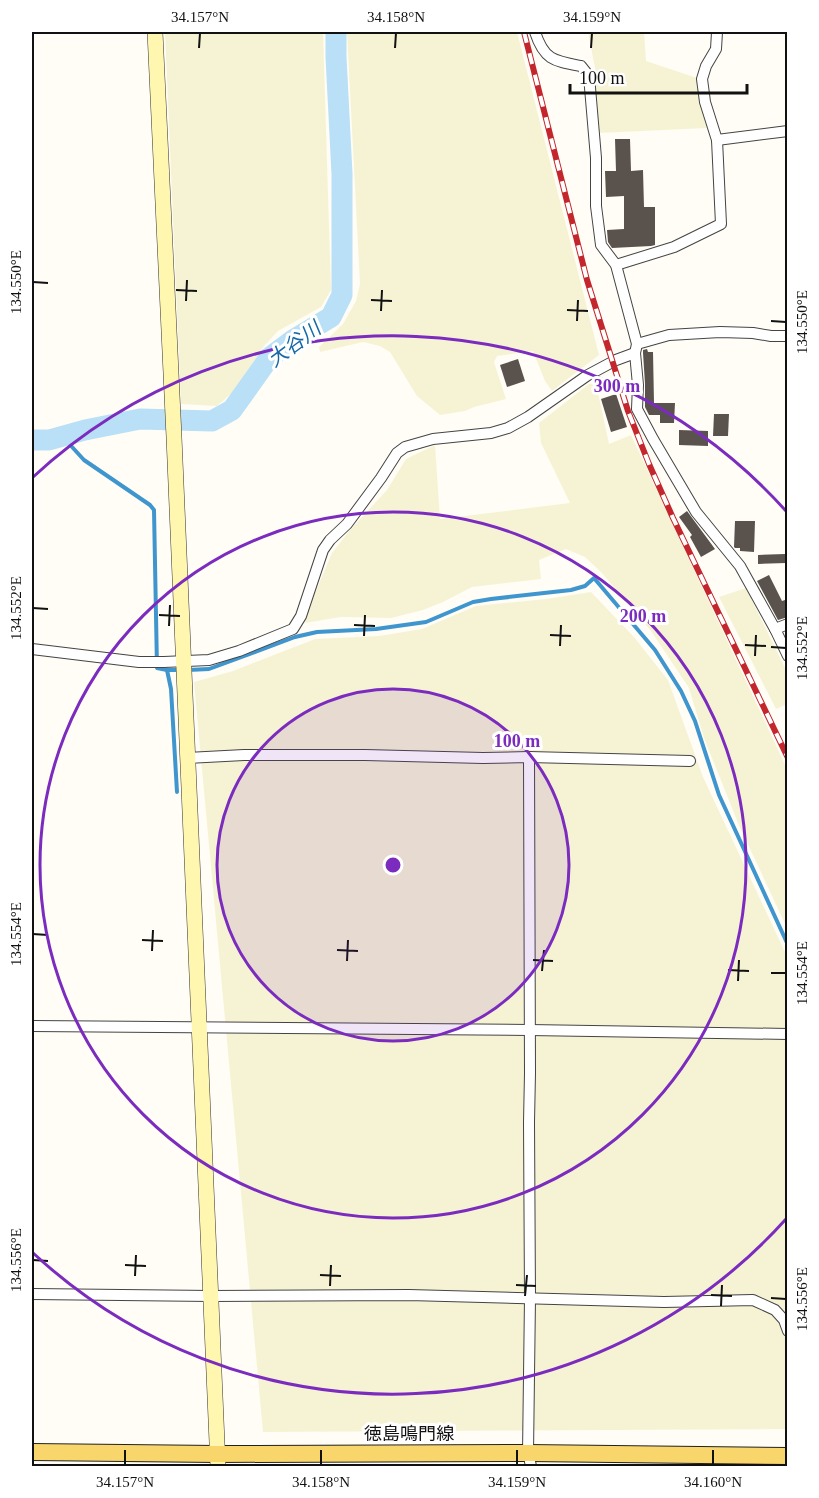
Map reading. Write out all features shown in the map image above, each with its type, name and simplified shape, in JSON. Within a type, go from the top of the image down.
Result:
[{"type":"main road","name":"徳島鳴門線","points":[[32,1452],[218,1460],[529,1460],[788,1456]]},
{"type":"street","points":[[155,32],[218,1460]]},
{"type":"street","points":[[535,32],[546,55],[559,62],[581,66],[589,76],[596,158],[596,206],[602,245],[616,265],[636,349],[637,409],[696,512],[740,566],[788,656]]},
{"type":"street","points":[[616,265],[674,247],[721,224],[717,140],[705,102],[702,79],[706,66],[716,49],[717,32]]},
{"type":"street","points":[[717,140],[788,131]]},
{"type":"street","points":[[32,649],[164,662],[184,668],[239,651],[294,628],[301,616],[323,550],[347,524],[397,453],[405,447],[433,439],[492,433],[508,428],[528,417],[588,375],[636,349],[669,335],[720,332],[788,336]]},
{"type":"street","points":[[775,629],[788,624]]},
{"type":"street","points":[[187,758],[244,754],[690,761]]},
{"type":"street","points":[[529,757],[529,1460]]},
{"type":"street","points":[[32,1026],[788,1034]]},
{"type":"street","points":[[32,1294],[409,1295],[664,1302],[753,1300],[775,1310],[784,1320],[788,1331]]},
{"type":"shaded area","points":[[165,32],[323,32],[331,290],[321,307],[278,331],[264,346],[233,392],[217,406],[181,404]]},
{"type":"shaded area","points":[[347,32],[517,32],[599,355],[552,391],[545,381],[533,351],[497,356],[494,362],[506,399],[465,411],[440,415],[417,396],[390,352],[380,346],[363,342],[320,352],[319,347],[343,324],[356,301],[360,284]]},
{"type":"shaded area","points":[[588,32],[644,32],[646,61],[697,78],[707,128],[598,133],[595,68]]},
{"type":"shaded area","points":[[596,383],[609,444],[631,435],[787,769],[787,928],[738,823],[704,738],[689,688],[651,631],[602,573],[585,557],[566,549],[539,560],[541,579],[472,587],[423,610],[391,618],[341,617],[305,623],[310,605],[332,553],[387,490],[406,459],[435,445],[440,519],[570,503],[541,443],[539,423],[589,384]]},
{"type":"shaded area","points":[[746,588],[787,672],[787,704],[776,709],[719,597]]},
{"type":"shaded area","points":[[591,592],[634,637],[668,680],[703,777],[787,955],[787,1429],[263,1432],[194,682],[233,671],[315,639],[379,636],[422,629],[476,606]]},
{"type":"building","points":[[615,139],[630,139],[631,171],[643,170],[644,207],[655,207],[655,245],[612,248],[608,242],[607,230],[624,229],[624,196],[606,197],[605,171],[616,171]]},
{"type":"building","points":[[647,349],[648,352],[653,352],[654,403],[675,403],[674,423],[660,423],[660,415],[649,415],[645,407],[643,350]]},
{"type":"building","points":[[518,359],[525,381],[507,387],[500,365]]},
{"type":"building","points":[[616,394],[627,427],[611,432],[601,399]]},
{"type":"building","points":[[714,414],[729,414],[728,436],[713,436]]},
{"type":"building","points":[[679,430],[708,431],[708,446],[679,445]]},
{"type":"building","points":[[687,511],[715,549],[701,557],[690,537],[692,535],[679,517]]},
{"type":"building","points":[[735,521],[755,521],[754,552],[740,551],[740,548],[734,547]]},
{"type":"building","points":[[785,554],[786,563],[758,564],[758,555]]},
{"type":"building","points":[[769,575],[782,601],[788,599],[788,617],[778,620],[757,581]]},
{"type":"waterway","name":"大谷川","points":[[32,440],[49,440],[140,419],[212,421],[232,410],[269,358],[331,317],[342,295],[342,174],[336,32]]},
{"type":"waterway","points":[[62,436],[84,460],[154,510],[157,668],[167,670],[171,689],[177,792]]},
{"type":"waterway","points":[[188,670],[209,669],[295,637],[317,632],[376,629],[426,622],[473,602],[571,590],[585,586],[594,578],[655,650],[681,691],[695,721],[719,795],[788,945]]},
{"type":"waterway","points":[[167,670],[181,670]]},
{"type":"railway","points":[[524,32],[587,280],[628,411],[673,518],[788,758]]}]
